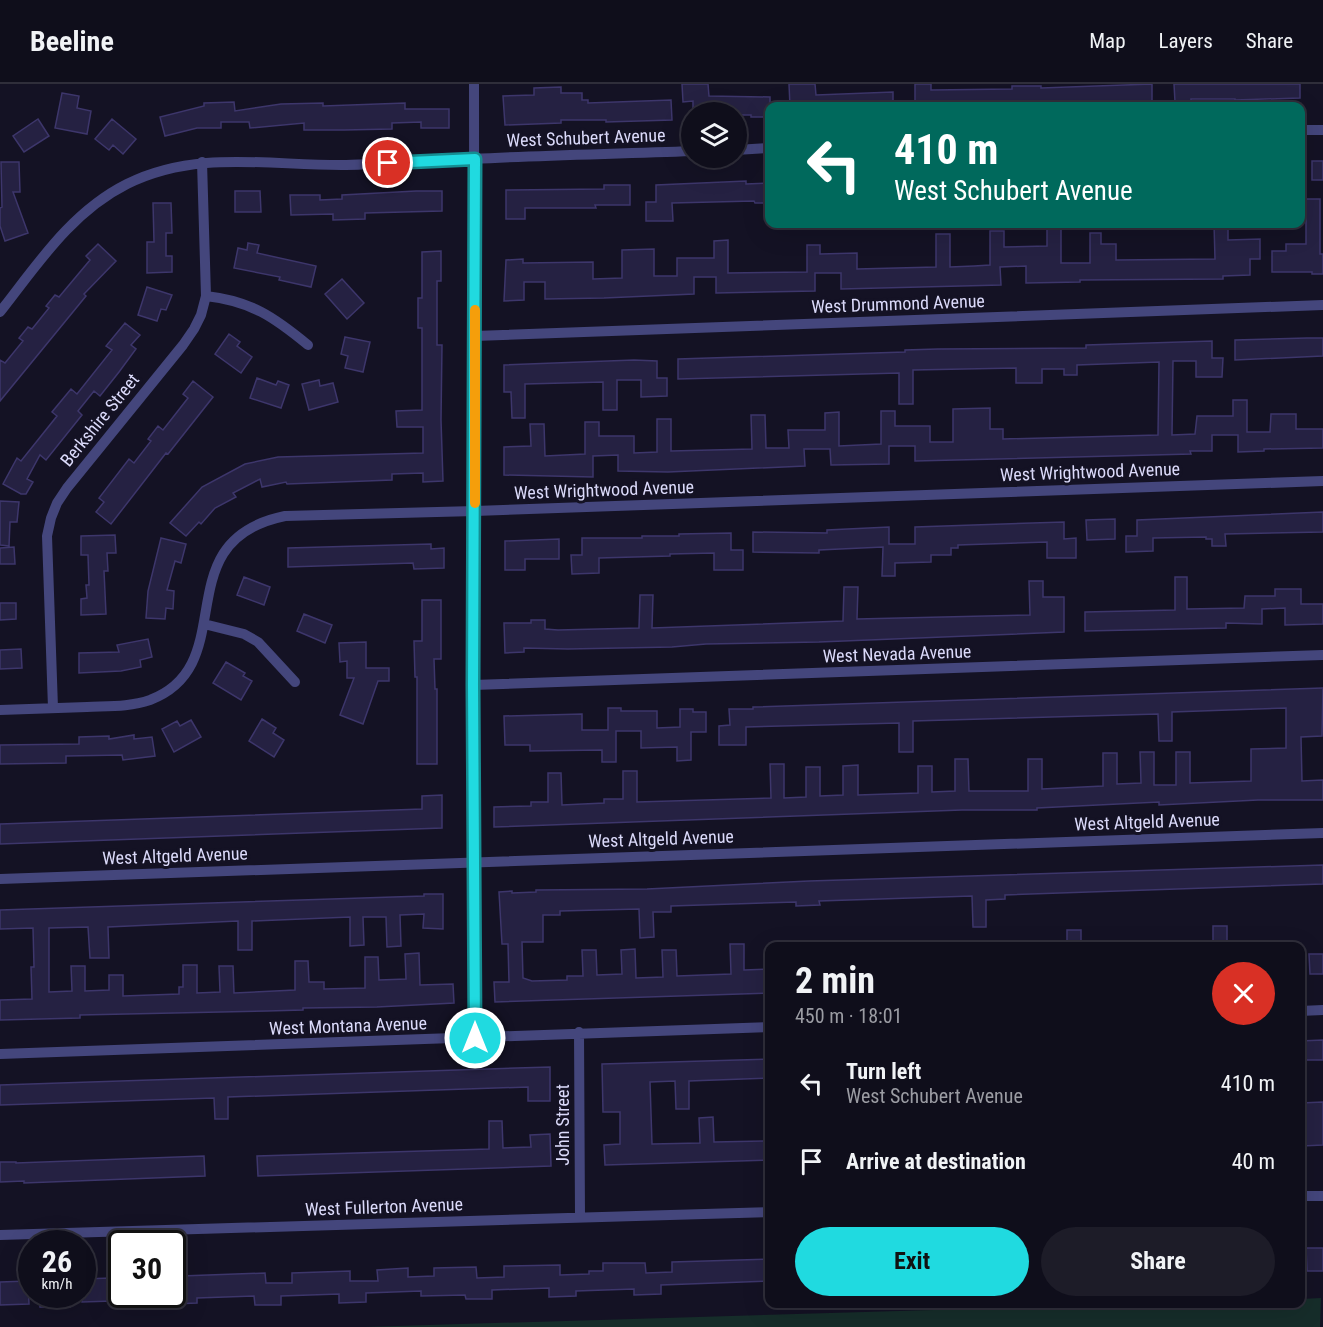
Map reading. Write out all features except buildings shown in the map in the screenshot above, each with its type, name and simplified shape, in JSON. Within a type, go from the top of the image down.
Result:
[{"type":"street","points":[[474,84],[475,1038]]},
{"type":"street","points":[[1305,130],[1323,130]]},
{"type":"street","points":[[747,149],[765,148]]},
{"type":"street","name":"West Schubert Avenue","points":[[0,312],[58,238],[82,214],[104,197],[154,173],[202,162],[345,165],[681,151]]},
{"type":"street","name":"Berkshire Street","points":[[53,708],[47,553],[51,518],[57,502],[74,478],[194,329],[201,315],[206,296],[202,162]]},
{"type":"street","points":[[206,296],[225,298],[252,306],[280,322],[308,345]]},
{"type":"street","name":"West Drummond Avenue","points":[[475,336],[1323,305]]},
{"type":"street","name":"West Wrightwood Avenue","points":[[0,710],[124,705],[152,699],[175,687],[197,652],[215,566],[237,537],[259,522],[285,516],[1323,480]]},
{"type":"street","points":[[204,624],[244,634],[258,642],[294,682]]},
{"type":"street","name":"West Nevada Avenue","points":[[473,685],[1323,655]]},
{"type":"street","name":"West Altgeld Avenue","points":[[0,879],[1323,832]]},
{"type":"street","points":[[1305,1011],[1323,1010]]},
{"type":"street","name":"West Montana Avenue","points":[[0,1054],[765,1027]]},
{"type":"street","name":"John Street","points":[[579,1032],[580,1218]]},
{"type":"street","points":[[1305,1196],[1323,1196]]},
{"type":"street","name":"West Fullerton Avenue","points":[[0,1235],[765,1212]]},
{"type":"green space","points":[[1321,1298],[1320,1327],[363,1327],[1000,1308],[1305,1308],[1305,1299]]},
{"type":"slow traffic","points":[[475,310],[475,503]]},
{"type":"route","points":[[388,163],[475,159],[473,685],[475,1038]]}]
